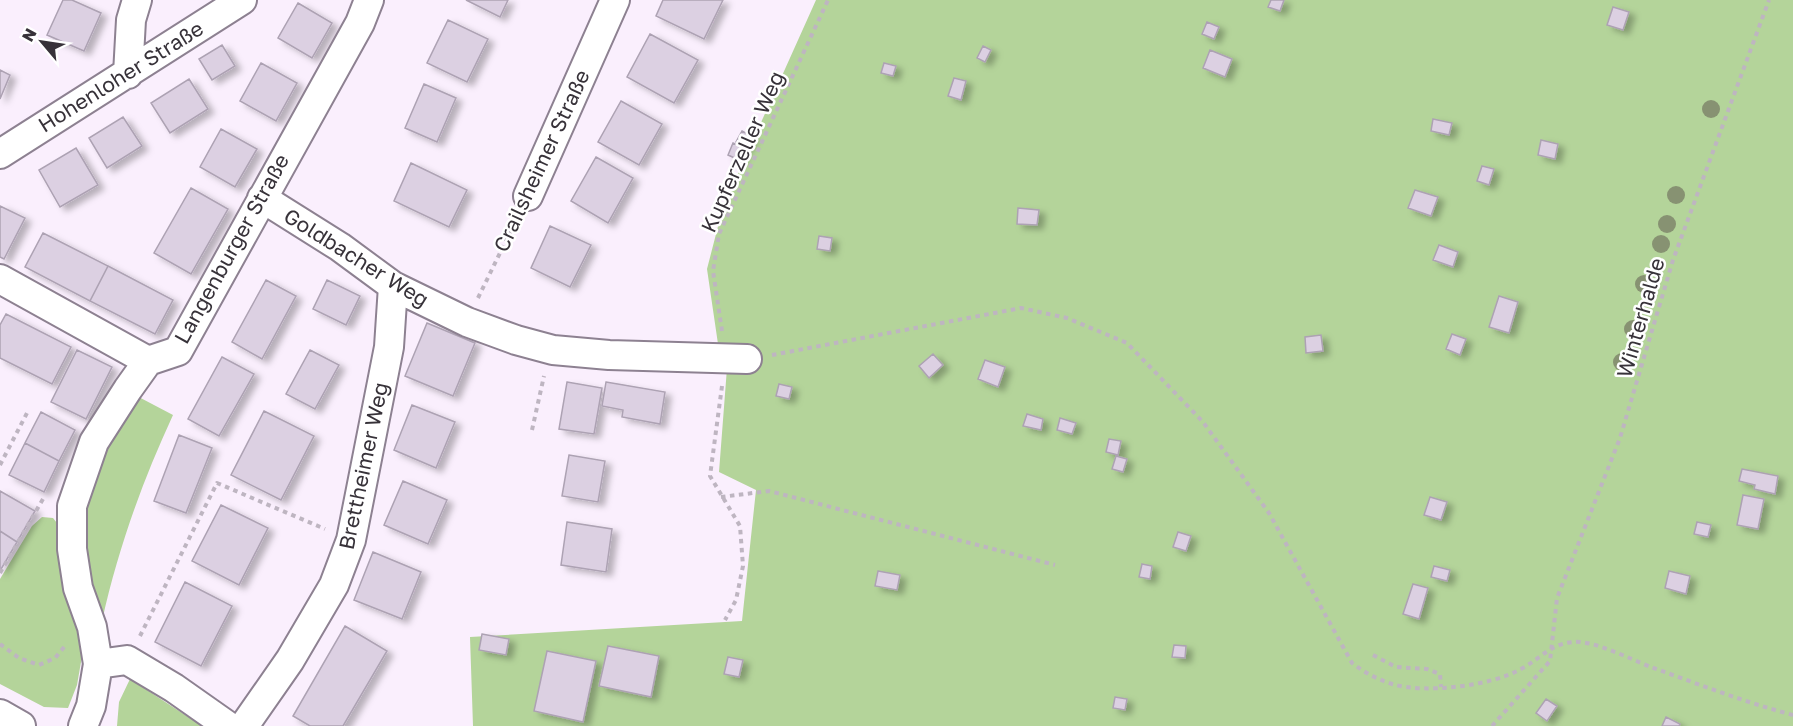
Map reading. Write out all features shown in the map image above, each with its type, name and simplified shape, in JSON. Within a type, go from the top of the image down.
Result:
[{"type":"street","points":[[128,74],[131,20],[137,0]]},
{"type":"street","name":"Hohenloher Straße","points":[[0,154],[242,0]]},
{"type":"street","name":"Langenburger Straße","points":[[148,361],[178,351],[360,23],[369,0]]},
{"type":"street","name":"Crailsheimer Straße","points":[[528,196],[615,0]]},
{"type":"street","name":"Goldbacher Weg","points":[[262,198],[340,248],[393,286],[467,322],[516,340],[553,350],[609,355],[737,358]]},
{"type":"street","points":[[0,279],[148,361],[94,442],[72,506],[72,549],[78,588],[92,627],[97,656],[91,706],[83,726]]},
{"type":"street","name":"Brettheimer Weg","points":[[244,726],[290,660],[334,585],[351,540],[388,347],[393,286]]},
{"type":"street","points":[[97,656],[127,660],[174,688],[228,726]]},
{"type":"street","points":[[0,714],[21,726]]},
{"type":"path","name":"Kupferzeller Weg","points":[[725,620],[736,600],[743,566],[740,526],[710,476],[737,358],[713,271],[719,234],[828,0]]},
{"type":"path","name":"Winterhalde","points":[[1552,647],[1552,624],[1557,598],[1620,438],[1673,260],[1768,0]]},
{"type":"path","name":"Crailsheimer Straße","points":[[467,322],[528,196]]},
{"type":"path","points":[[737,358],[1021,308],[1067,318],[1127,343],[1203,422],[1269,513],[1352,663],[1369,675],[1395,685],[1441,687],[1495,679],[1521,669],[1552,647],[1574,642],[1598,647],[1726,695],[1793,715]]},
{"type":"path","points":[[532,430],[553,350]]},
{"type":"path","points":[[0,465],[28,411]]},
{"type":"path","points":[[127,660],[217,483],[351,540]]},
{"type":"path","points":[[721,497],[769,492],[1055,565]]},
{"type":"path","points":[[0,573],[43,499],[75,496]]},
{"type":"path","points":[[0,644],[20,658],[39,665],[55,658],[65,646],[97,656]]},
{"type":"path","points":[[1492,726],[1539,676],[1550,661],[1552,647]]},
{"type":"path","points":[[1373,655],[1396,668],[1427,669],[1440,674],[1441,687]]},
{"type":"green space","points":[[816,0],[1793,0],[1793,726],[473,726],[470,637],[742,621],[756,490],[719,472],[727,368],[718,344],[707,269],[723,207]]},
{"type":"green space","points":[[133,394],[173,415],[132,516],[115,568],[102,621],[89,590],[81,489]]},
{"type":"green space","points":[[42,517],[53,518],[57,523],[85,639],[77,685],[68,708],[44,707],[0,684],[0,579],[32,526]]},
{"type":"green space","points":[[130,679],[202,726],[117,726],[119,702]]},
{"type":"building","points":[[63,0],[72,0],[101,13],[84,51],[47,35]]},
{"type":"building","points":[[466,0],[508,0],[500,17]]},
{"type":"building","points":[[663,0],[723,0],[704,39],[656,16]]},
{"type":"building","points":[[1271,0],[1284,0],[1280,11],[1268,7]]},
{"type":"building","points":[[298,3],[332,23],[312,58],[278,38]]},
{"type":"building","points":[[1613,7],[1629,12],[1623,30],[1607,25]]},
{"type":"building","points":[[448,20],[488,39],[467,82],[427,63]]},
{"type":"building","points":[[1207,22],[1219,27],[1214,39],[1202,34]]},
{"type":"building","points":[[650,34],[698,60],[674,103],[627,77]]},
{"type":"building","points":[[222,45],[235,66],[212,80],[199,59]]},
{"type":"building","points":[[983,46],[991,50],[985,62],[977,58]]},
{"type":"building","points":[[1210,50],[1232,59],[1225,77],[1203,68]]},
{"type":"building","points":[[261,63],[297,83],[276,121],[240,101]]},
{"type":"building","points":[[884,63],[896,66],[893,76],[881,73]]},
{"type":"building","points":[[0,70],[10,75],[0,99]]},
{"type":"building","points":[[954,78],[966,81],[961,100],[948,96]]},
{"type":"building","points":[[189,79],[208,109],[170,133],[151,103]]},
{"type":"building","points":[[424,84],[456,98],[437,142],[405,128]]},
{"type":"building","points":[[621,101],[662,124],[639,165],[598,142]]},
{"type":"building","points":[[123,117],[142,146],[107,168],[89,138]]},
{"type":"building","points":[[1433,119],[1452,123],[1449,135],[1431,131]]},
{"type":"building","points":[[221,129],[257,149],[235,187],[200,167]]},
{"type":"building","points":[[742,131],[751,136],[746,147],[736,142]]},
{"type":"building","points":[[1541,140],[1558,144],[1555,159],[1538,155]]},
{"type":"building","points":[[733,143],[744,148],[739,160],[728,155]]},
{"type":"building","points":[[76,148],[98,185],[60,207],[39,170]]},
{"type":"building","points":[[596,157],[633,178],[608,223],[571,201]]},
{"type":"building","points":[[411,163],[467,190],[449,227],[394,201]]},
{"type":"building","points":[[1482,166],[1494,169],[1489,185],[1477,181]]},
{"type":"building","points":[[191,188],[228,209],[191,274],[154,253]]},
{"type":"building","points":[[1415,190],[1438,197],[1431,216],[1408,208]]},
{"type":"building","points":[[0,206],[25,218],[4,259],[0,257]]},
{"type":"building","points":[[1018,208],[1039,210],[1037,225],[1017,224]]},
{"type":"building","points":[[550,226],[591,245],[570,287],[531,268]]},
{"type":"building","points":[[43,233],[108,266],[90,301],[25,267]]},
{"type":"building","points":[[819,236],[832,238],[830,251],[817,249]]},
{"type":"building","points":[[1439,245],[1458,252],[1453,267],[1433,260]]},
{"type":"building","points":[[108,266],[173,300],[155,334],[90,301]]},
{"type":"building","points":[[266,280],[296,296],[262,359],[232,342]]},
{"type":"building","points":[[327,280],[360,296],[346,325],[313,309]]},
{"type":"building","points":[[1499,296],[1518,302],[1509,333],[1489,327]]},
{"type":"building","points":[[6,314],[71,347],[52,384],[0,358],[0,325]]},
{"type":"building","points":[[427,323],[475,343],[453,396],[405,376]]},
{"type":"building","points":[[1452,334],[1466,339],[1460,355],[1446,349]]},
{"type":"building","points":[[1321,335],[1323,351],[1306,353],[1305,337]]},
{"type":"building","points":[[77,350],[112,367],[86,419],[51,402]]},
{"type":"building","points":[[310,350],[339,365],[315,409],[286,394]]},
{"type":"building","points":[[933,354],[943,365],[929,378],[919,366]]},
{"type":"building","points":[[222,357],[254,374],[219,436],[188,419]]},
{"type":"building","points":[[985,360],[1005,367],[998,387],[978,379]]},
{"type":"building","points":[[567,382],[602,388],[594,434],[559,429]]},
{"type":"building","points":[[606,382],[665,392],[660,424],[622,417],[623,410],[602,406]]},
{"type":"building","points":[[779,384],[792,387],[789,399],[776,396]]},
{"type":"building","points":[[412,405],[455,422],[436,468],[394,450]]},
{"type":"building","points":[[264,411],[314,436],[281,500],[231,475]]},
{"type":"building","points":[[41,412],[75,430],[59,461],[25,443]]},
{"type":"building","points":[[1027,414],[1043,419],[1041,430],[1023,426]]},
{"type":"building","points":[[1060,418],[1076,423],[1072,434],[1057,430]]},
{"type":"building","points":[[179,435],[212,448],[186,513],[154,501]]},
{"type":"building","points":[[1109,439],[1121,441],[1118,455],[1106,452]]},
{"type":"building","points":[[25,443],[59,461],[44,492],[9,475]]},
{"type":"building","points":[[569,455],[605,461],[598,502],[562,496]]},
{"type":"building","points":[[1116,456],[1127,459],[1123,472],[1112,469]]},
{"type":"building","points":[[1742,469],[1778,476],[1775,494],[1754,489],[1755,485],[1739,481]]},
{"type":"building","points":[[403,481],[447,500],[428,544],[384,525]]},
{"type":"building","points":[[0,491],[35,511],[17,542],[0,531]]},
{"type":"building","points":[[1743,495],[1764,499],[1758,529],[1737,525]]},
{"type":"building","points":[[1430,497],[1447,502],[1441,520],[1424,515]]},
{"type":"building","points":[[221,505],[268,528],[239,585],[192,561]]},
{"type":"building","points":[[567,522],[612,529],[606,572],[561,565]]},
{"type":"building","points":[[1697,522],[1711,525],[1708,537],[1694,534]]},
{"type":"building","points":[[0,531],[17,542],[0,571]]},
{"type":"building","points":[[1178,532],[1191,536],[1186,551],[1173,547]]},
{"type":"building","points":[[373,552],[421,572],[402,619],[354,600]]},
{"type":"building","points":[[1142,564],[1152,566],[1150,579],[1139,577]]},
{"type":"building","points":[[1434,566],[1450,570],[1447,581],[1431,577]]},
{"type":"building","points":[[878,571],[900,575],[897,590],[875,586]]},
{"type":"building","points":[[1669,571],[1690,576],[1686,594],[1665,588]]},
{"type":"building","points":[[185,582],[232,606],[201,666],[155,642]]},
{"type":"building","points":[[1413,584],[1428,588],[1419,619],[1403,614]]},
{"type":"building","points":[[345,626],[387,651],[343,726],[310,726],[293,716]]},
{"type":"building","points":[[482,634],[509,639],[506,655],[479,650]]},
{"type":"building","points":[[1174,645],[1186,646],[1185,658],[1172,657]]},
{"type":"building","points":[[608,646],[659,656],[651,697],[599,686]]},
{"type":"building","points":[[547,651],[596,661],[583,722],[534,711]]},
{"type":"building","points":[[728,657],[743,660],[739,677],[724,674]]},
{"type":"building","points":[[1115,697],[1127,699],[1125,710],[1113,708]]},
{"type":"building","points":[[1546,699],[1557,706],[1547,721],[1536,713]]},
{"type":"building","points":[[1666,717],[1680,724],[1679,726],[1662,726]]}]
